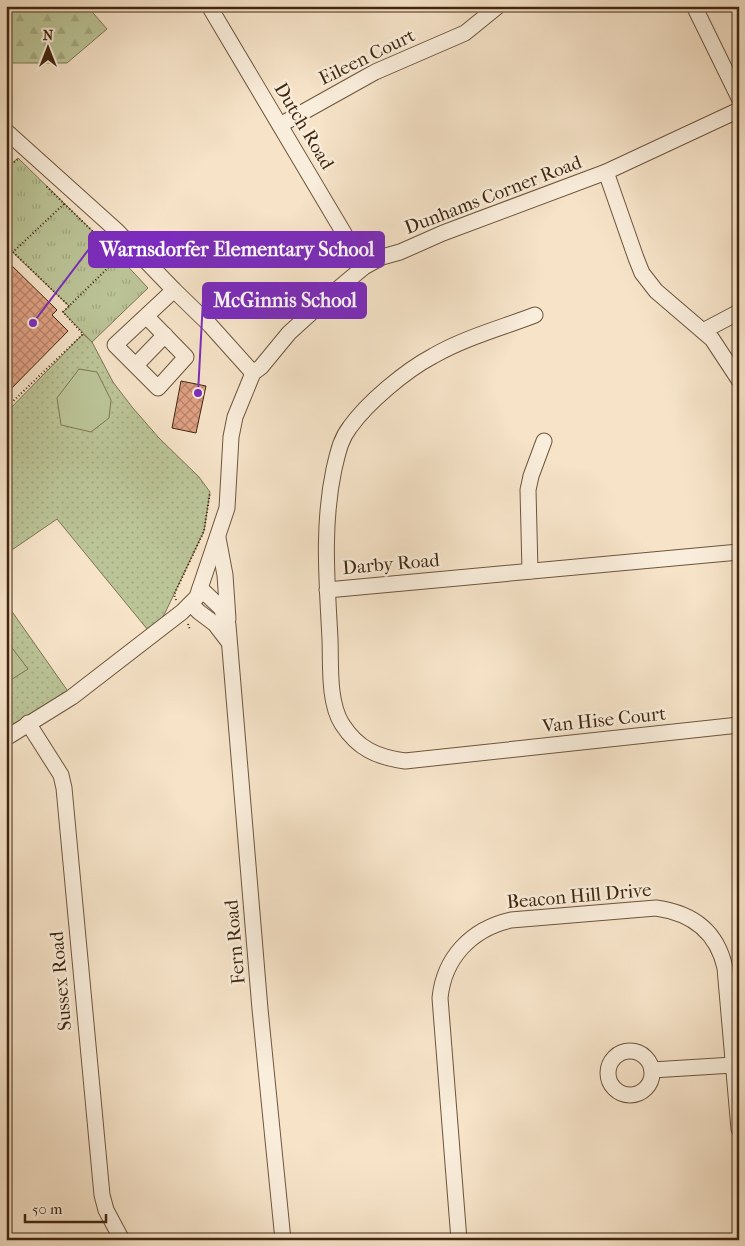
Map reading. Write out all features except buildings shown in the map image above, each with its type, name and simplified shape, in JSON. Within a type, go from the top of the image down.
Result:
[{"type":"street","name":"Dutch Road","points":[[209,6],[364,267]]},
{"type":"street","points":[[694,6],[739,98]]},
{"type":"street","name":"Eileen Court","points":[[280,125],[375,72],[465,33],[496,7]]},
{"type":"street","name":"Dunhams Corner Road","points":[[6,738],[72,697],[182,612],[197,597],[227,508],[231,437],[235,417],[253,373],[261,367],[289,333],[333,293],[364,267],[382,257],[400,252],[443,233],[606,172],[739,110]]},
{"type":"street","points":[[6,131],[116,230],[210,325],[253,373]]},
{"type":"street","points":[[606,172],[642,272],[656,291],[712,339],[739,380]]},
{"type":"street","points":[[146,316],[186,357],[158,388],[115,344],[174,290]]},
{"type":"street","points":[[702,331],[739,312]]},
{"type":"street","points":[[328,590],[325,538],[331,484],[340,442],[350,426],[371,404],[410,370],[433,356],[535,315]]},
{"type":"street","points":[[136,365],[165,335]]},
{"type":"street","points":[[530,571],[528,490],[544,441]]},
{"type":"street","points":[[218,538],[225,575],[228,625]]},
{"type":"street","name":"Darby Road","points":[[474,754],[405,761],[395,760],[370,752],[356,740],[342,724],[336,709],[332,684],[328,590],[739,552]]},
{"type":"street","name":"Fern Road","points":[[200,588],[221,608],[228,625],[283,1240]]},
{"type":"street","points":[[191,604],[215,624],[228,641]]},
{"type":"street","name":"Sussex Road","points":[[28,723],[60,775],[64,788],[102,1195],[106,1210],[122,1240]]},
{"type":"street","name":"Van Hise Court","points":[[474,754],[739,725]]},
{"type":"street","name":"Beacon Hill Drive","points":[[459,1240],[440,998],[443,981],[449,965],[458,950],[478,932],[494,925],[511,920],[645,908],[672,910],[692,919],[709,934],[718,947],[723,961],[739,1129]]},
{"type":"street","points":[[652,1070],[733,1065]]},
{"type":"path","points":[[6,169],[18,158],[24,165]]},
{"type":"path","points":[[6,408],[83,334],[63,312],[119,257],[44,184]]},
{"type":"path","points":[[13,252],[64,204]]},
{"type":"path","points":[[6,246],[69,306]]},
{"type":"path","points":[[174,595],[204,531],[210,492]]},
{"type":"green space","points":[[26,6],[87,6],[107,29],[67,63],[6,63],[6,10]]},
{"type":"green space","points":[[18,158],[148,288],[92,342],[63,312],[69,306],[6,246],[6,169]]},
{"type":"green space","points":[[83,334],[92,342],[113,382],[132,407],[159,438],[199,477],[210,492],[204,531],[165,613],[152,635],[57,519],[6,554],[6,413]]},
{"type":"green space","points":[[79,369],[97,372],[111,400],[109,418],[91,432],[61,425],[57,398]]},
{"type":"green space","points":[[6,603],[72,697],[6,736]]},
{"type":"green space","points":[[6,640],[28,669],[6,683]]},
{"type":"place","name":"Warnsdorfer Elementary School","points":[[33,323]]},
{"type":"place","name":"McGinnis School","points":[[198,393]]}]
